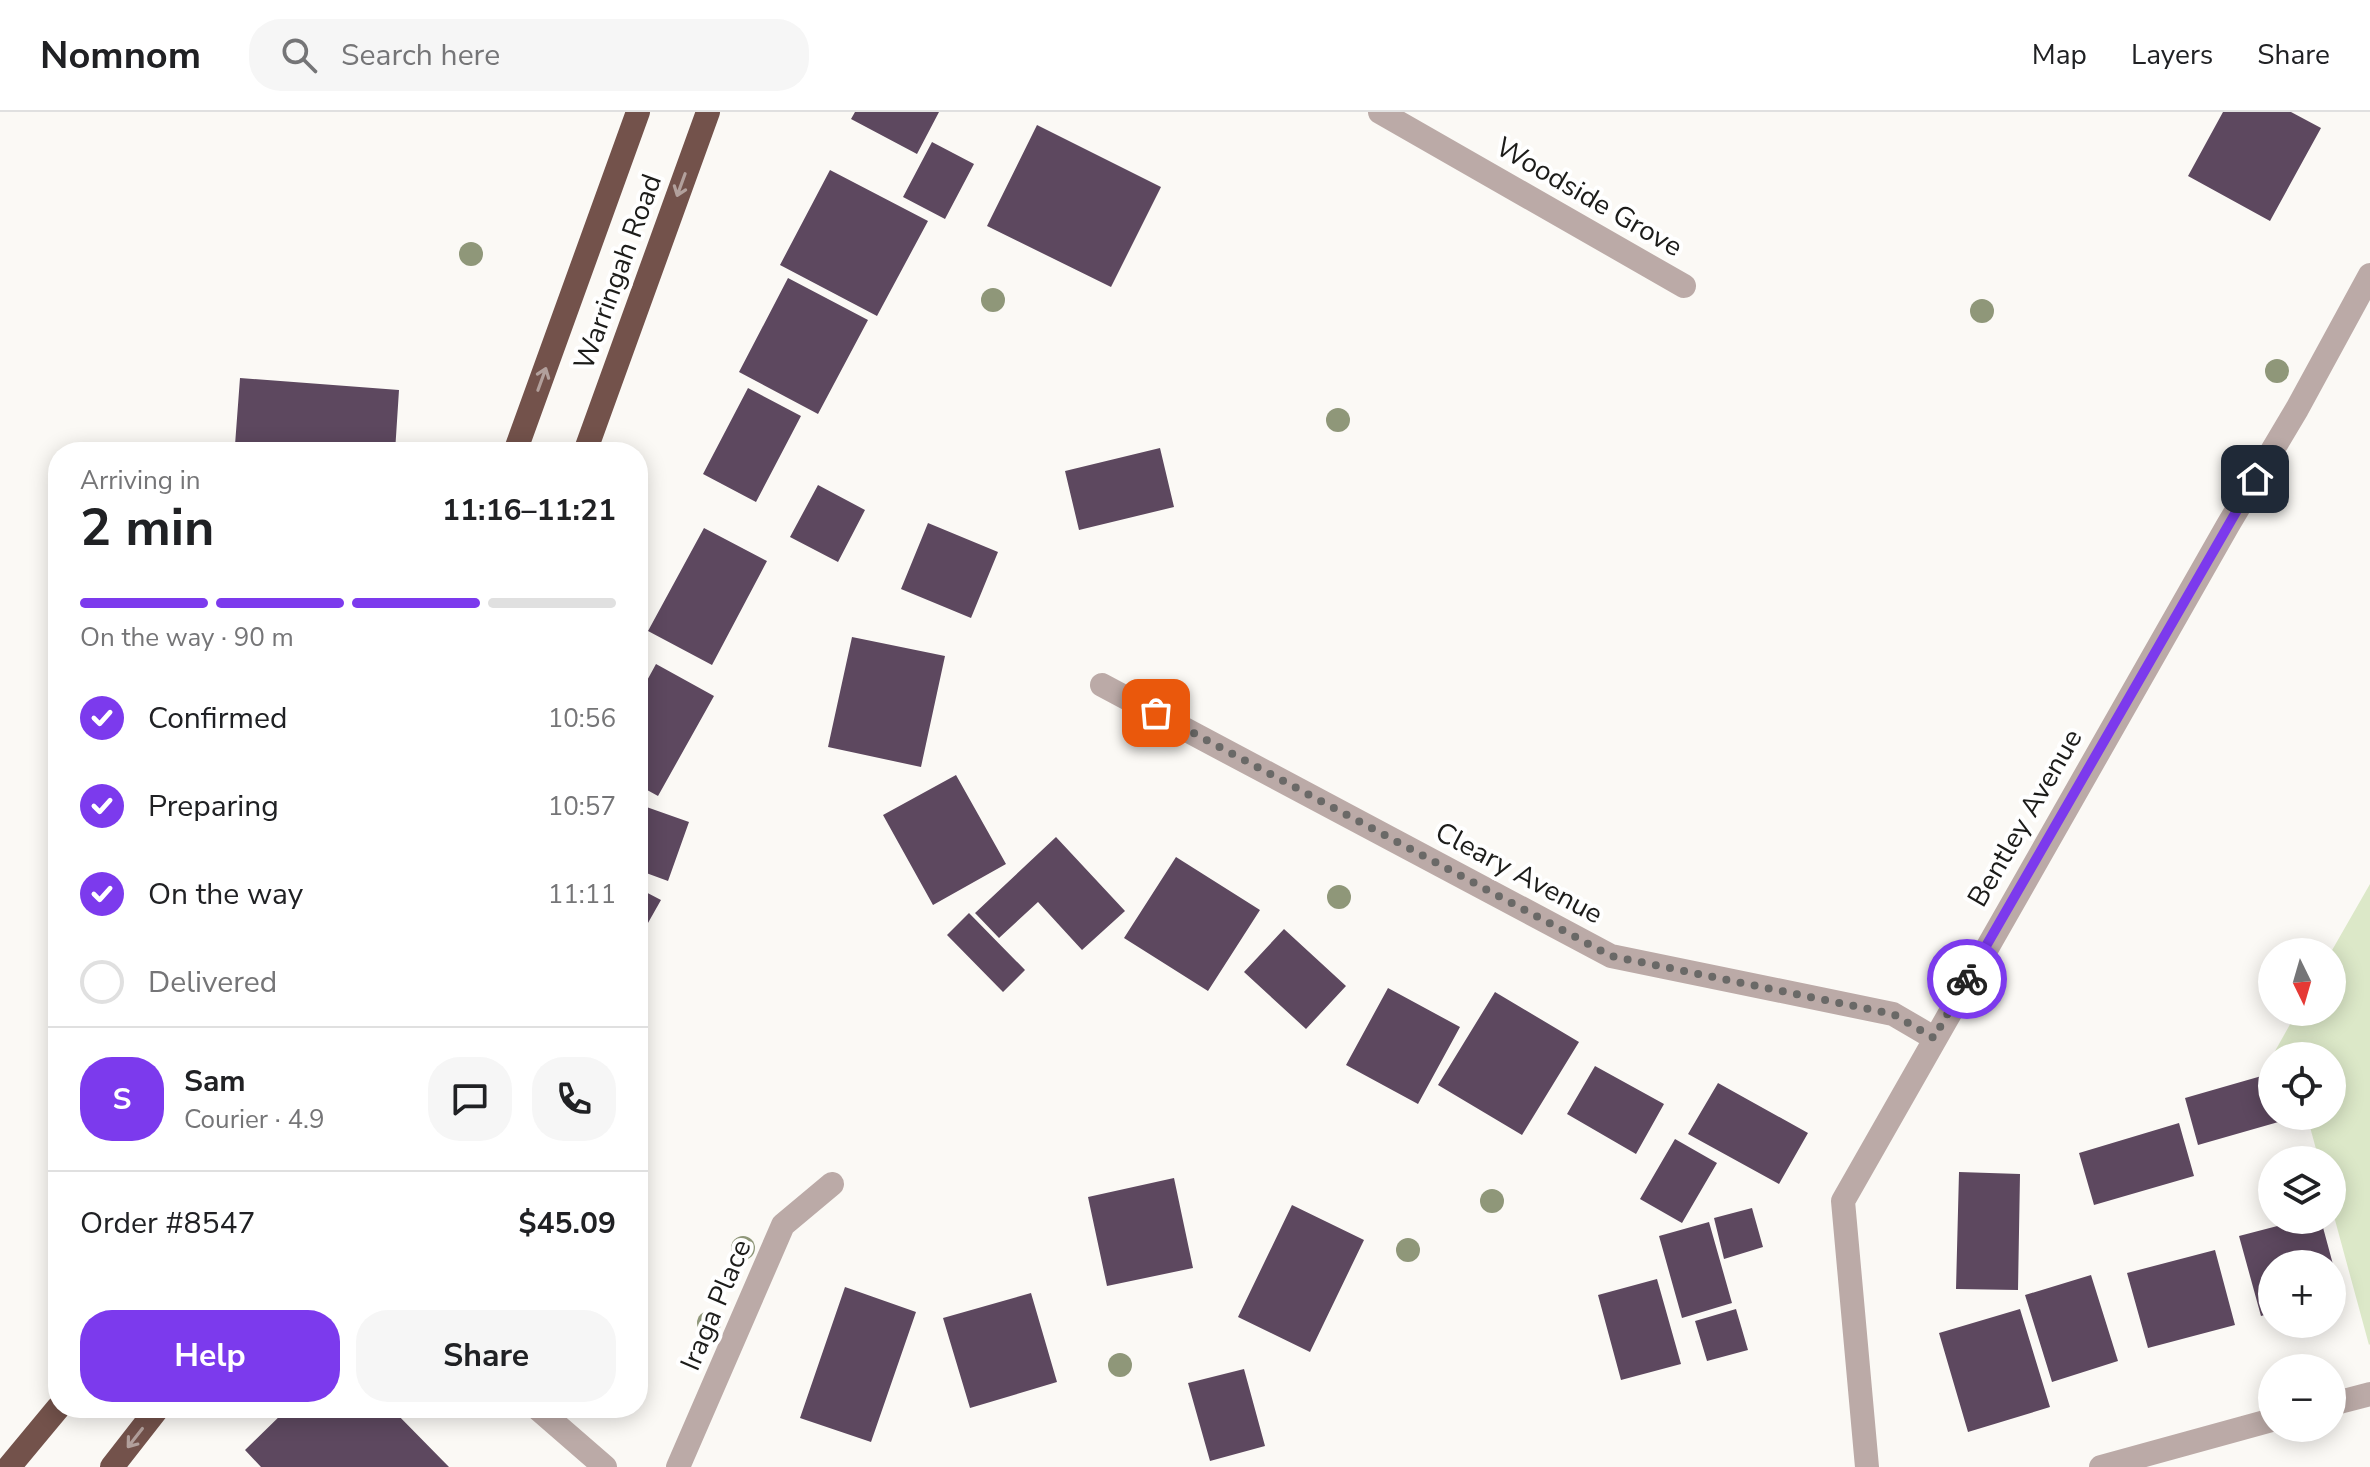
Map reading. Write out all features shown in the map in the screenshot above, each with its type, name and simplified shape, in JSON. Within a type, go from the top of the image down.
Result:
[{"type":"highway","name":"Warringah Road","points":[[519,442],[638,112]]},
{"type":"highway","name":"Warringah Road","points":[[589,442],[708,112]]},
{"type":"highway","points":[[9,1467],[50,1418]]},
{"type":"highway","points":[[112,1467],[150,1418]]},
{"type":"street","name":"Woodside Grove","points":[[1380,112],[1684,286]]},
{"type":"street","name":"Bentley Avenue","points":[[1867,1467],[1843,1201],[2297,409],[2370,275]]},
{"type":"street","name":"Cleary Avenue","points":[[1102,685],[1611,956],[1893,1014],[1934,1038]]},
{"type":"street","name":"Iraga Place","points":[[678,1467],[783,1225],[832,1184]]},
{"type":"street","points":[[2346,1400],[2370,1394]]},
{"type":"street","points":[[549,1418],[605,1467]]},
{"type":"street","points":[[2101,1467],[2258,1424]]},
{"type":"green space","points":[[2370,884],[2369,1345],[2346,1260],[2346,1250],[2343,1250],[2339,1234],[2346,1234],[2346,1146],[2315,1146],[2311,1130],[2346,1130],[2346,1042],[2280,1042],[2289,1026],[2346,1026],[2346,938],[2339,938]]},
{"type":"building","points":[[855,112],[939,112],[917,154],[851,119]]},
{"type":"building","points":[[2223,112],[2291,112],[2321,128],[2270,221],[2188,176]]},
{"type":"building","points":[[1037,125],[1161,187],[1111,287],[987,226]]},
{"type":"building","points":[[932,142],[974,164],[945,219],[903,197]]},
{"type":"building","points":[[830,170],[928,221],[877,316],[780,265]]},
{"type":"building","points":[[788,278],[868,320],[818,414],[739,372]]},
{"type":"building","points":[[240,378],[399,390],[396,442],[235,442]]},
{"type":"building","points":[[748,388],[801,416],[756,502],[703,474]]},
{"type":"building","points":[[1160,448],[1174,507],[1079,530],[1065,471]]},
{"type":"building","points":[[818,485],[865,510],[838,562],[790,537]]},
{"type":"building","points":[[928,523],[998,552],[971,618],[901,589]]},
{"type":"building","points":[[704,528],[767,561],[712,665],[648,631]]},
{"type":"building","points":[[852,637],[945,656],[921,767],[828,747]]},
{"type":"building","points":[[656,664],[714,696],[658,796],[648,790],[648,679]]},
{"type":"building","points":[[956,775],[1006,864],[933,905],[883,815]]},
{"type":"building","points":[[648,808],[689,822],[668,881],[648,874]]},
{"type":"building","points":[[1056,837],[1125,911],[1082,950],[1038,902],[999,938],[975,913]]},
{"type":"building","points":[[1176,857],[1260,910],[1208,991],[1124,938]]},
{"type":"building","points":[[648,893],[661,900],[648,923]]},
{"type":"building","points":[[969,913],[1025,970],[1003,992],[947,935]]},
{"type":"building","points":[[1284,929],[1346,986],[1306,1029],[1244,972]]},
{"type":"building","points":[[1388,988],[1460,1027],[1418,1104],[1346,1065]]},
{"type":"building","points":[[1495,992],[1579,1042],[1522,1135],[1438,1085]]},
{"type":"building","points":[[1595,1066],[1664,1104],[1636,1154],[1567,1114]]},
{"type":"building","points":[[2258,1077],[2258,1128],[2198,1145],[2185,1098]]},
{"type":"building","points":[[1718,1083],[1808,1133],[1779,1184],[1688,1134]]},
{"type":"building","points":[[2179,1123],[2194,1176],[2094,1205],[2079,1153]]},
{"type":"building","points":[[1675,1139],[1717,1163],[1682,1223],[1640,1199]]},
{"type":"building","points":[[1959,1172],[2020,1174],[2018,1290],[1956,1289]]},
{"type":"building","points":[[1174,1178],[1193,1268],[1107,1286],[1088,1197]]},
{"type":"building","points":[[1292,1205],[1364,1240],[1310,1352],[1238,1317]]},
{"type":"building","points":[[1752,1208],[1763,1247],[1724,1259],[1714,1218]]},
{"type":"building","points":[[1709,1222],[1732,1303],[1682,1318],[1659,1236]]},
{"type":"building","points":[[2258,1231],[2258,1234],[2325,1234],[2329,1250],[2258,1250],[2258,1305],[2239,1236]]},
{"type":"building","points":[[2215,1250],[2235,1325],[2148,1348],[2127,1273]]},
{"type":"building","points":[[2091,1275],[2118,1361],[2052,1382],[2025,1295]]},
{"type":"building","points":[[1657,1279],[1681,1364],[1621,1380],[1598,1295]]},
{"type":"building","points":[[845,1287],[916,1312],[871,1442],[800,1418]]},
{"type":"building","points":[[1031,1293],[1057,1382],[970,1408],[943,1318]]},
{"type":"building","points":[[1736,1309],[1748,1350],[1707,1361],[1695,1321]]},
{"type":"building","points":[[2020,1309],[2050,1407],[1968,1432],[1939,1333]]},
{"type":"building","points":[[1244,1369],[1265,1446],[1210,1461],[1188,1383]]},
{"type":"building","points":[[278,1418],[401,1418],[449,1467],[261,1467],[245,1450]]},
{"type":"way so far","points":[[1156,713],[1611,956],[1893,1014],[1934,1038],[1967,979]]},
{"type":"route","points":[[1967,979],[2255,479]]}]
